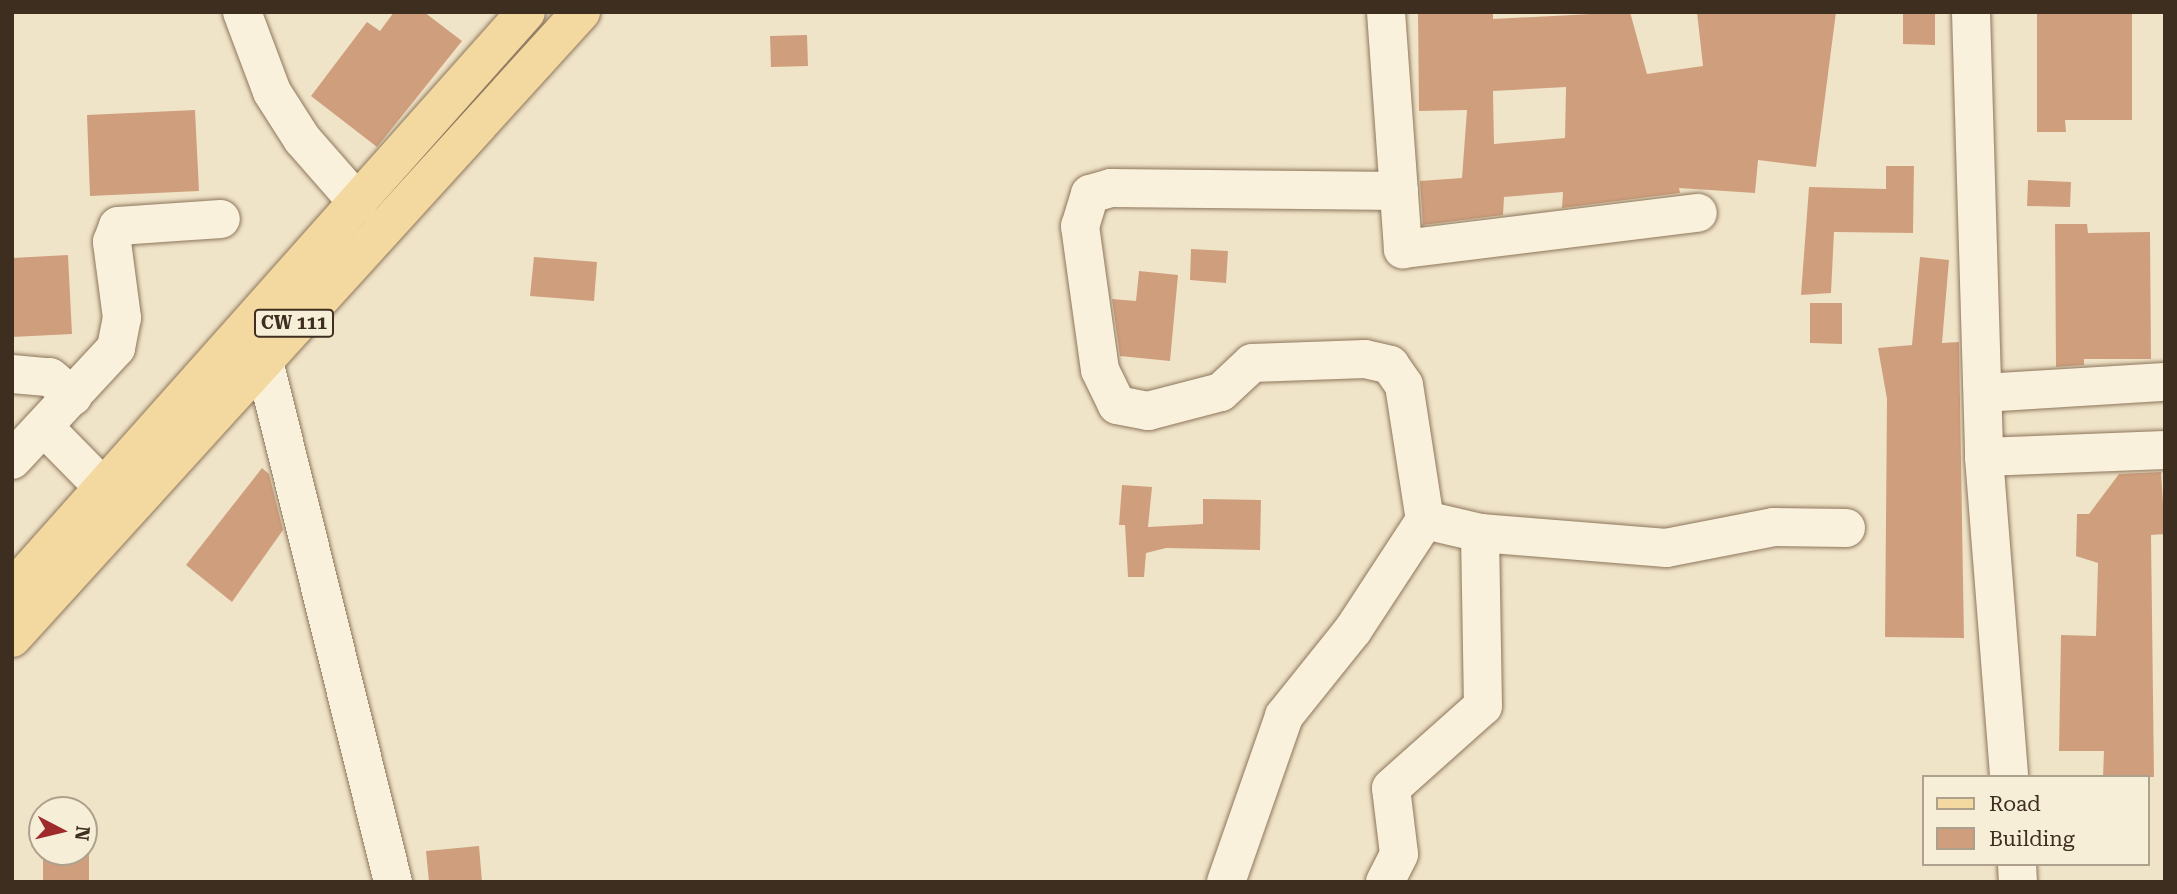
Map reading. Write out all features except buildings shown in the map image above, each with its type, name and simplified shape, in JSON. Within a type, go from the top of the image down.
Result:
[{"type":"main road","name":"CW 111","points":[[12,590],[526,12]]},
{"type":"main road","name":"CW 111","points":[[12,638],[263,357],[581,12]]},
{"type":"street","points":[[242,12],[272,92],[302,139],[358,203]]},
{"type":"street","points":[[1386,12],[1403,249],[1698,213]]},
{"type":"street","points":[[1971,12],[1984,457],[2009,775]]},
{"type":"street","points":[[1226,882],[1284,716],[1353,630],[1424,520],[1410,405],[1390,365],[1286,358],[1252,363],[1221,392],[1148,411],[1117,405],[1100,370],[1079,214],[1090,194],[1111,188],[1399,191]]},
{"type":"street","points":[[12,460],[107,359],[121,333],[112,243],[118,226],[221,219]]},
{"type":"street","points":[[263,357],[393,882]]},
{"type":"street","points":[[12,374],[50,377],[73,396]]},
{"type":"street","points":[[1983,393],[2165,382]]},
{"type":"street","points":[[44,427],[102,486]]},
{"type":"street","points":[[1984,457],[2165,450]]},
{"type":"street","points":[[1424,520],[1480,533],[1666,548],[1774,527],[1846,528]]},
{"type":"street","points":[[1385,882],[1399,854],[1391,788],[1483,706],[1480,533]]}]
